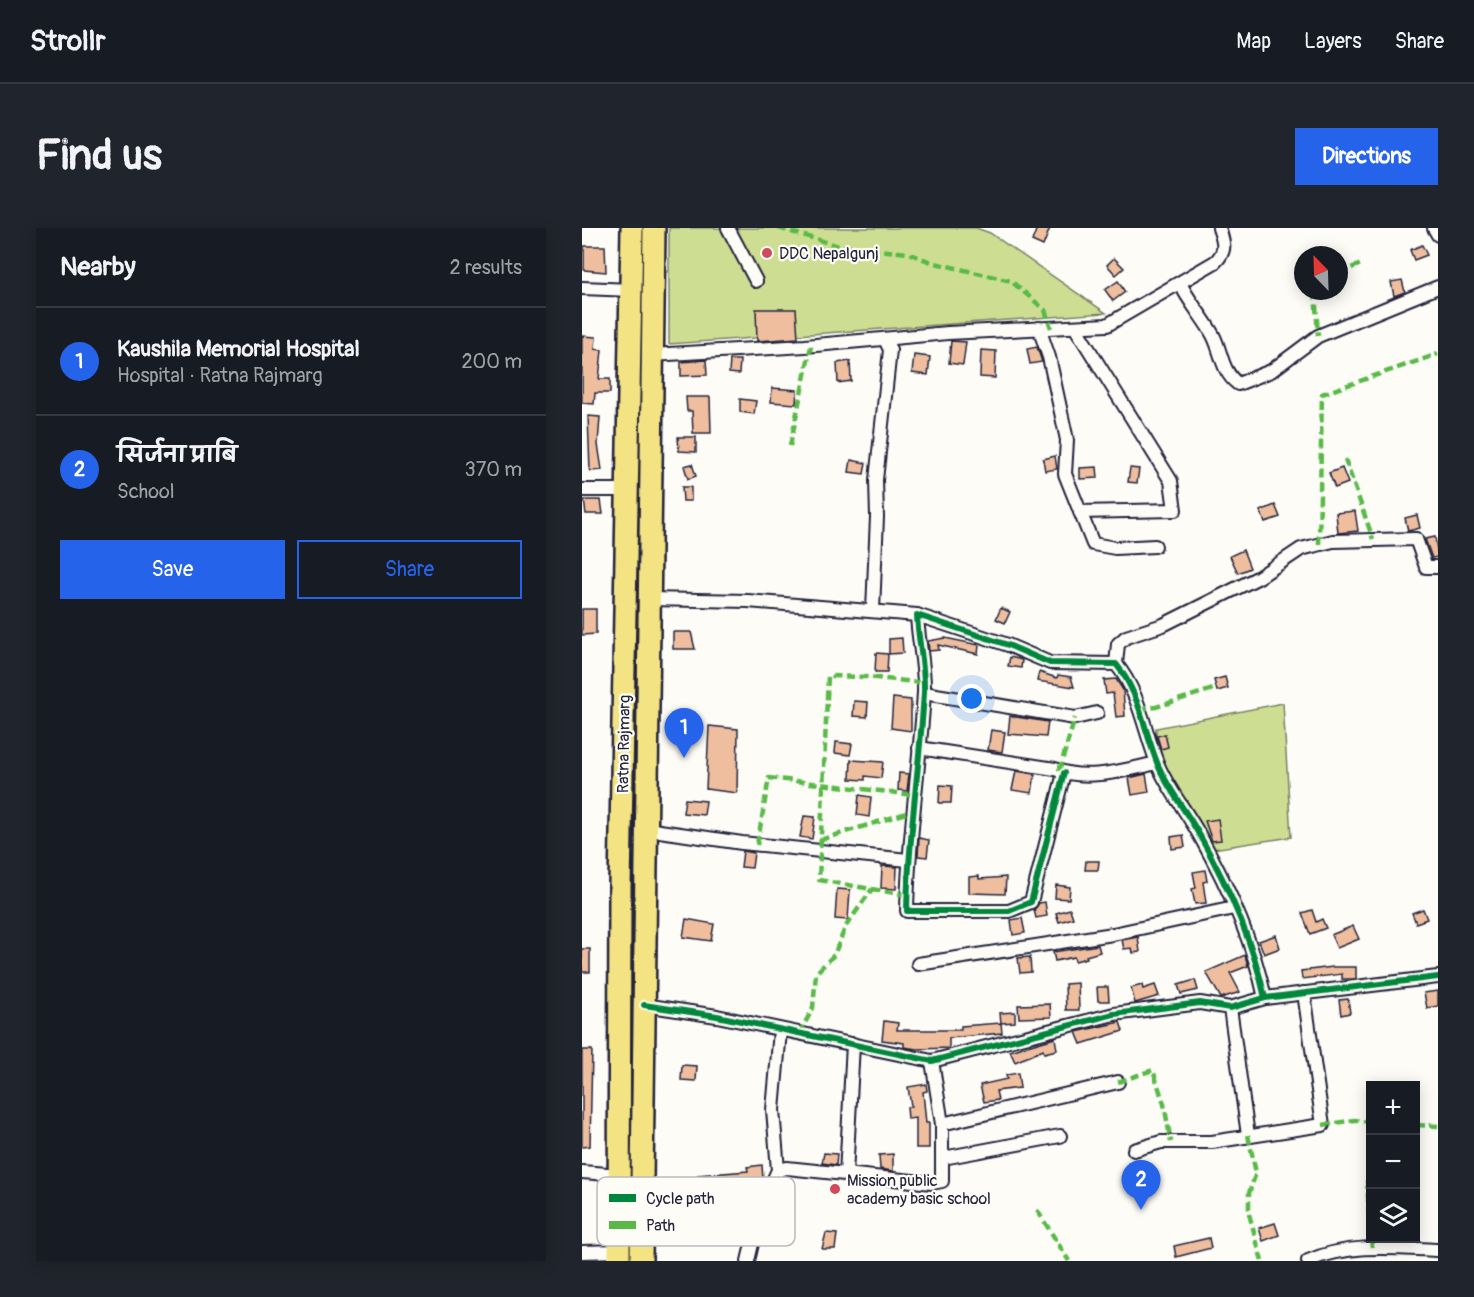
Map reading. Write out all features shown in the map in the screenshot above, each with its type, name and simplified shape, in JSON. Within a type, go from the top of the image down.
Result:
[{"type":"highway","name":"Ratna Rajmarg","points":[[620,1175],[620,887],[632,228]]},
{"type":"highway","name":"Ratna Rajmarg","points":[[642,1177],[654,228]]},
{"type":"highway","name":"Ratna Rajmarg","points":[[641,1246],[641,1261]]},
{"type":"street","points":[[728,228],[756,281]]},
{"type":"street","points":[[652,355],[1107,325],[1180,283],[1221,256],[1225,246],[1220,228]]},
{"type":"street","points":[[1434,228],[1438,235]]},
{"type":"street","points":[[1180,283],[1188,300],[1215,339],[1230,378],[1238,384],[1271,371],[1318,336],[1438,287]]},
{"type":"street","points":[[582,288],[632,290]]},
{"type":"street","points":[[1075,327],[1171,481],[1175,510],[1080,512]]},
{"type":"street","points":[[1039,328],[1049,357],[1067,440],[1065,474],[1092,544],[1115,548],[1155,546]]},
{"type":"street","points":[[873,610],[878,517],[876,480],[890,350],[885,339]]},
{"type":"street","points":[[582,490],[629,490]]},
{"type":"street","points":[[1265,998],[1257,959],[1202,838],[1157,764],[1134,690],[1116,664],[1118,644],[1126,637],[1163,626],[1259,577],[1301,549],[1319,544],[1416,539],[1426,567],[1438,567]]},
{"type":"street","points":[[649,599],[748,601],[917,615],[1008,645],[1050,663],[1116,664]]},
{"type":"street","points":[[917,615],[924,665],[924,693],[908,860],[907,911],[1009,911],[1031,902],[1064,773]]},
{"type":"street","points":[[924,693],[1075,718],[1097,713]]},
{"type":"street","points":[[919,748],[1055,769],[1064,773],[1108,773],[1157,764]]},
{"type":"street","points":[[646,829],[742,843],[908,860]]},
{"type":"street","points":[[918,964],[1113,934],[1234,908]]},
{"type":"street","points":[[644,1005],[717,1016],[780,1031],[928,1058],[932,1061],[1114,1014],[1200,1003],[1230,1008],[1265,998],[1438,977]]},
{"type":"street","points":[[1134,1150],[1161,1142],[1212,1142],[1323,1125],[1304,993]]},
{"type":"street","points":[[1230,1008],[1248,1135]]},
{"type":"street","points":[[774,1177],[777,1170],[773,1110],[780,1031]]},
{"type":"street","points":[[846,1175],[853,1044]]},
{"type":"street","points":[[777,1170],[787,1168],[932,1183],[942,1181],[944,1158],[941,1149],[942,1124],[932,1061]]},
{"type":"street","points":[[942,1124],[1118,1082]]},
{"type":"street","points":[[944,1158],[1060,1136]]},
{"type":"street","points":[[582,1172],[620,1175]]},
{"type":"street","points":[[748,1261],[752,1246]]},
{"type":"street","points":[[1308,1261],[1340,1251],[1372,1247],[1438,1250]]},
{"type":"street","points":[[582,1252],[619,1256]]},
{"type":"green space","points":[[669,228],[976,228],[990,233],[1106,313],[669,344]]},
{"type":"green space","points":[[1283,703],[1291,837],[1213,849],[1194,813],[1156,755],[1156,728]]},
{"type":"building","points":[[1037,228],[1050,228],[1043,246],[1032,241]]},
{"type":"building","points":[[1422,245],[1427,255],[1414,260],[1410,250]]},
{"type":"building","points":[[584,246],[605,246],[606,272],[584,270]]},
{"type":"building","points":[[1114,258],[1124,268],[1116,275],[1107,265]]},
{"type":"building","points":[[1402,280],[1405,292],[1394,296],[1391,282]]},
{"type":"building","points":[[1118,281],[1125,292],[1113,301],[1105,290]]},
{"type":"building","points":[[756,309],[796,309],[798,338],[757,341]]},
{"type":"building","points":[[582,336],[596,337],[595,349],[602,350],[599,379],[610,379],[610,393],[595,393],[594,404],[582,403]]},
{"type":"building","points":[[951,341],[966,342],[963,365],[949,363]]},
{"type":"building","points":[[1037,347],[1042,362],[1030,364],[1027,349]]},
{"type":"building","points":[[981,350],[996,351],[995,378],[980,377]]},
{"type":"building","points":[[914,355],[930,357],[928,375],[912,373]]},
{"type":"building","points":[[706,360],[707,375],[681,376],[681,362]]},
{"type":"building","points":[[730,360],[740,360],[739,374],[729,373]]},
{"type":"building","points":[[850,361],[851,381],[838,383],[837,363]]},
{"type":"building","points":[[772,388],[797,390],[796,404],[771,402]]},
{"type":"building","points":[[686,397],[710,397],[711,433],[693,433],[692,411],[687,411]]},
{"type":"building","points":[[740,399],[756,401],[754,414],[740,412]]},
{"type":"building","points":[[588,416],[600,417],[598,444],[602,470],[590,471]]},
{"type":"building","points":[[678,437],[696,437],[696,452],[679,451]]},
{"type":"building","points":[[1055,456],[1057,469],[1045,471],[1043,459]]},
{"type":"building","points":[[851,460],[866,463],[864,474],[849,472]]},
{"type":"building","points":[[692,464],[696,476],[688,479],[684,466]]},
{"type":"building","points":[[1097,467],[1098,478],[1080,479],[1080,468]]},
{"type":"building","points":[[1130,468],[1139,469],[1137,483],[1128,482]]},
{"type":"building","points":[[1342,468],[1348,483],[1335,488],[1329,473]]},
{"type":"building","points":[[682,487],[691,487],[691,501],[683,501]]},
{"type":"building","points":[[584,500],[601,500],[603,514],[586,514]]},
{"type":"building","points":[[1275,505],[1280,517],[1265,522],[1260,511]]},
{"type":"building","points":[[1355,511],[1358,531],[1338,533],[1336,513]]},
{"type":"building","points":[[1417,515],[1420,528],[1408,531],[1405,518]]},
{"type":"building","points":[[1435,537],[1438,557],[1432,558],[1425,539]]},
{"type":"building","points":[[1243,550],[1250,568],[1238,573],[1230,556]]},
{"type":"building","points":[[1001,608],[1010,612],[1005,623],[996,619]]},
{"type":"building","points":[[582,609],[596,609],[596,634],[582,635]]},
{"type":"building","points":[[673,632],[691,632],[695,649],[673,649]]},
{"type":"building","points":[[902,638],[903,653],[889,654],[889,639]]},
{"type":"building","points":[[945,638],[979,645],[978,654],[938,645],[939,650],[929,651],[928,641]]},
{"type":"building","points":[[876,653],[888,654],[887,672],[875,672]]},
{"type":"building","points":[[1010,657],[1022,660],[1021,668],[1008,666]]},
{"type":"building","points":[[1039,672],[1057,678],[1058,675],[1071,677],[1074,687],[1037,681]]},
{"type":"building","points":[[1225,677],[1228,688],[1217,691],[1214,680]]},
{"type":"building","points":[[1116,679],[1123,690],[1125,716],[1116,717],[1113,693],[1106,694],[1104,680]]},
{"type":"building","points":[[893,698],[911,700],[911,731],[891,728]]},
{"type":"building","points":[[854,701],[868,702],[867,717],[853,716]]},
{"type":"building","points":[[1010,716],[1048,722],[1046,737],[1008,734]]},
{"type":"building","points":[[709,726],[738,729],[737,793],[706,789]]},
{"type":"building","points":[[991,730],[1005,732],[1002,752],[988,750]]},
{"type":"building","points":[[1165,734],[1168,747],[1161,749],[1157,736]]},
{"type":"building","points":[[836,742],[852,744],[850,755],[835,753]]},
{"type":"building","points":[[851,760],[883,762],[881,778],[865,776],[865,780],[850,779]]},
{"type":"building","points":[[1016,771],[1035,774],[1032,793],[1012,790]]},
{"type":"building","points":[[899,773],[909,774],[907,791],[898,790]]},
{"type":"building","points":[[1146,774],[1149,792],[1132,795],[1129,778]]},
{"type":"building","points":[[940,785],[952,786],[951,803],[939,803]]},
{"type":"building","points":[[859,795],[871,797],[869,817],[857,815]]},
{"type":"building","points":[[685,799],[706,801],[704,815],[683,813]]},
{"type":"building","points":[[804,816],[815,817],[812,839],[800,837]]},
{"type":"building","points":[[1218,819],[1221,840],[1212,841],[1205,821]]},
{"type":"building","points":[[1183,835],[1185,847],[1172,849],[1171,837]]},
{"type":"building","points":[[919,838],[929,840],[927,857],[918,856]]},
{"type":"building","points":[[743,851],[754,853],[752,868],[741,867]]},
{"type":"building","points":[[1086,861],[1099,861],[1098,870],[1085,870]]},
{"type":"building","points":[[882,866],[897,867],[896,889],[881,888]]},
{"type":"building","points":[[1205,870],[1207,881],[1203,882],[1206,903],[1195,904],[1192,889],[1196,888],[1193,872]]},
{"type":"building","points":[[979,876],[979,879],[1006,877],[1005,894],[969,893],[969,877]]},
{"type":"building","points":[[1056,885],[1070,887],[1069,899],[1055,898]]},
{"type":"building","points":[[837,889],[850,890],[848,920],[835,919]]},
{"type":"building","points":[[1045,902],[1047,916],[1036,918],[1034,910],[1039,903]]},
{"type":"building","points":[[1070,909],[1073,918],[1059,922],[1056,913]]},
{"type":"building","points":[[1423,909],[1427,919],[1416,923],[1412,913]]},
{"type":"building","points":[[1312,910],[1316,922],[1322,919],[1326,928],[1310,934],[1302,913]]},
{"type":"building","points":[[1022,918],[1025,933],[1013,935],[1011,920]]},
{"type":"building","points":[[686,919],[714,924],[711,941],[683,937]]},
{"type":"building","points":[[1353,926],[1359,939],[1337,948],[1331,935]]},
{"type":"building","points":[[1276,935],[1280,948],[1264,954],[1259,941]]},
{"type":"building","points":[[1138,937],[1140,952],[1133,953],[1132,948],[1124,949],[1122,940]]},
{"type":"building","points":[[1098,945],[1100,952],[1086,956],[1087,958],[1075,961],[1074,957],[1055,961],[1053,952]]},
{"type":"building","points":[[582,949],[590,949],[590,972],[582,972]]},
{"type":"building","points":[[1245,955],[1248,966],[1230,973],[1240,992],[1221,998],[1206,972]]},
{"type":"building","points":[[1030,957],[1031,972],[1020,973],[1018,958]]},
{"type":"building","points":[[1356,967],[1356,979],[1342,979],[1342,974],[1302,979],[1301,971]]},
{"type":"building","points":[[1195,980],[1198,990],[1181,994],[1178,985]]},
{"type":"building","points":[[1078,983],[1079,1010],[1066,1010],[1065,984]]},
{"type":"building","points":[[1142,985],[1143,989],[1155,985],[1159,996],[1135,1003],[1131,988]]},
{"type":"building","points":[[1097,987],[1108,987],[1109,1001],[1098,1001]]},
{"type":"building","points":[[1438,991],[1438,1006],[1427,1008],[1424,993]]},
{"type":"building","points":[[1348,999],[1350,1013],[1341,1015],[1339,1000]]},
{"type":"building","points":[[1050,1004],[1051,1017],[1019,1018],[1018,1005]]},
{"type":"building","points":[[1015,1012],[1015,1022],[1001,1023],[1000,1013]]},
{"type":"building","points":[[884,1021],[898,1023],[897,1030],[961,1030],[961,1026],[1001,1023],[1002,1033],[949,1038],[949,1048],[917,1049],[904,1047],[904,1043],[882,1040]]},
{"type":"building","points":[[1120,1022],[1123,1031],[1081,1044],[1076,1032]]},
{"type":"building","points":[[1055,1038],[1057,1050],[1044,1053],[1043,1050],[1015,1062],[1010,1051]]},
{"type":"building","points":[[582,1050],[592,1050],[590,1146],[582,1147]]},
{"type":"building","points":[[682,1065],[697,1066],[696,1081],[681,1080]]},
{"type":"building","points":[[1018,1073],[1020,1088],[996,1091],[998,1100],[984,1102],[980,1085],[1007,1079],[1006,1075]]},
{"type":"building","points":[[926,1084],[927,1091],[923,1092],[926,1123],[929,1123],[929,1148],[916,1148],[916,1118],[908,1119],[907,1107],[911,1106],[908,1087]]},
{"type":"building","points":[[824,1153],[837,1154],[836,1165],[822,1163]]},
{"type":"building","points":[[893,1154],[893,1171],[880,1169],[879,1155]]},
{"type":"building","points":[[762,1165],[763,1177],[698,1177],[698,1175],[748,1171],[747,1167]]},
{"type":"building","points":[[1275,1223],[1279,1235],[1263,1241],[1259,1228]]},
{"type":"building","points":[[826,1233],[837,1234],[835,1249],[822,1249]]},
{"type":"building","points":[[1209,1238],[1211,1248],[1176,1257],[1174,1246]]},
{"type":"marked path","points":[[778,228],[839,246],[908,253],[931,262],[1011,281],[1045,310],[1051,328]]},
{"type":"marked path","points":[[1348,269],[1361,264]]},
{"type":"marked path","points":[[1316,300],[1318,336]]},
{"type":"marked path","points":[[790,446],[811,346]]},
{"type":"marked path","points":[[1319,544],[1322,394],[1438,354]]},
{"type":"marked path","points":[[1345,459],[1373,539]]},
{"type":"marked path","points":[[907,895],[819,880],[828,676],[867,677],[924,683]]},
{"type":"marked path","points":[[1139,709],[1156,707],[1213,689]]},
{"type":"marked path","points":[[1059,771],[1075,718]]},
{"type":"marked path","points":[[757,845],[769,778],[914,795]]},
{"type":"marked path","points":[[820,840],[913,811]]},
{"type":"marked path","points":[[799,1034],[813,1008],[816,973],[834,955],[846,926],[872,889]]},
{"type":"marked path","points":[[1118,1082],[1153,1070],[1164,1104],[1171,1142]]},
{"type":"marked path","points":[[1323,1125],[1354,1120],[1366,1122]]},
{"type":"marked path","points":[[1420,1125],[1438,1126]]},
{"type":"marked path","points":[[1248,1135],[1256,1173],[1249,1193],[1249,1214],[1262,1261]]},
{"type":"marked path","points":[[1037,1210],[1069,1261]]},
{"type":"marked path","points":[[1372,1243],[1372,1247]]},
{"type":"cycle path","points":[[1064,773],[1031,902],[1009,911],[907,911],[924,692],[917,615],[1008,645],[1050,663],[1116,664],[1131,687],[1162,774],[1200,836],[1230,894],[1247,935],[1265,998]]},
{"type":"cycle path","points":[[644,1005],[717,1016],[932,1061],[1114,1014],[1200,1003],[1230,1008],[1265,998],[1438,977]]},
{"type":"place","name":"DDC Nepalgunj","points":[[767,253]]},
{"type":"place","name":"Kaushila Memorial Hospital","points":[[684,758]]},
{"type":"place","name":"Mission public academy basic school","points":[[835,1189]]},
{"type":"place","name":"सिर्जना प्राबि","points":[[1141,1210]]}]
